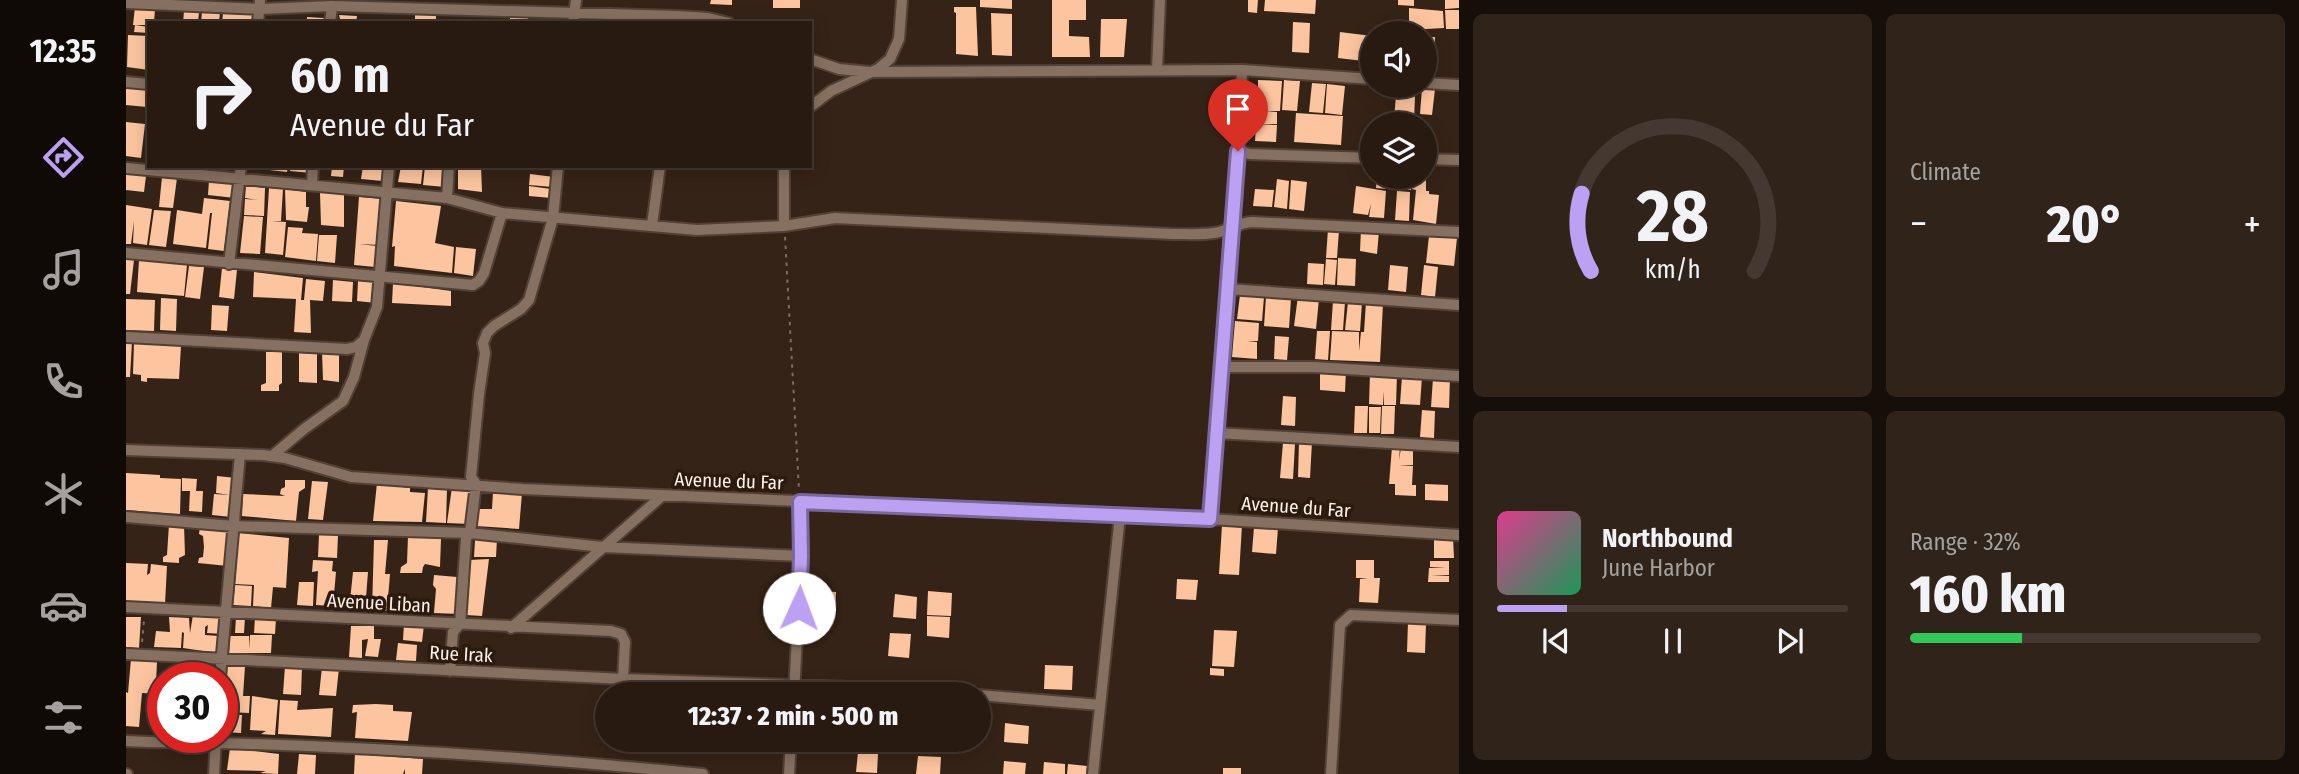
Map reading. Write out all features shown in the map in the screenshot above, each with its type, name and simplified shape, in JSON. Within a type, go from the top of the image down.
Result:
[{"type":"street","points":[[573,18],[576,0]]},
{"type":"street","points":[[812,106],[831,92],[884,65],[895,51],[901,25],[902,0]]},
{"type":"street","points":[[1157,70],[1160,0]]},
{"type":"street","points":[[126,3],[396,6],[573,18],[708,18],[721,21]]},
{"type":"street","points":[[330,21],[332,6]]},
{"type":"street","points":[[457,21],[458,10]]},
{"type":"street","points":[[812,60],[839,69],[870,72],[1242,70],[1360,78]]},
{"type":"street","points":[[1210,519],[1234,228],[1242,70]]},
{"type":"street","points":[[126,82],[147,84]]},
{"type":"street","points":[[1437,84],[1459,85]]},
{"type":"street","points":[[1238,151],[1250,154],[1360,158]]},
{"type":"street","points":[[1437,159],[1459,160]]},
{"type":"street","points":[[126,168],[240,172],[312,185],[447,198],[502,213],[697,230],[784,226],[835,218],[1172,234],[1214,233],[1234,228],[1242,222],[1459,232]]},
{"type":"street","points":[[312,185],[313,168]]},
{"type":"street","points":[[272,456],[303,429],[343,401],[354,377],[377,307],[390,168]]},
{"type":"street","points":[[447,198],[449,168]]},
{"type":"street","points":[[450,671],[453,632],[460,624],[466,538],[470,533],[476,484],[471,477],[485,353],[483,343],[494,326],[522,309],[529,300],[553,218],[558,168]]},
{"type":"street","points":[[652,225],[660,168]]},
{"type":"street","points":[[784,168],[784,226]]},
{"type":"street","points":[[229,264],[240,172]]},
{"type":"street","points":[[126,253],[473,285],[484,274],[502,213]]},
{"type":"street","points":[[1228,289],[1459,305]]},
{"type":"street","points":[[126,337],[347,349],[356,347],[364,340]]},
{"type":"street","points":[[1222,367],[1314,367],[1459,376]]},
{"type":"street","points":[[1216,433],[1459,447]]},
{"type":"street","name":"Avenue du Far","points":[[126,450],[272,456],[351,477],[523,489],[1210,519],[1459,535]]},
{"type":"street","points":[[222,662],[240,454]]},
{"type":"street","points":[[511,628],[662,496]]},
{"type":"street","points":[[795,682],[801,556],[800,502]]},
{"type":"street","points":[[1093,774],[1120,515]]},
{"type":"street","points":[[126,517],[233,526],[470,533],[603,547],[801,556]]},
{"type":"street","name":"Avenue Liban","points":[[126,607],[611,631],[621,634],[625,642],[622,679]]},
{"type":"street","points":[[1331,774],[1340,625],[1351,615],[1459,620]]},
{"type":"street","name":"Rue Irak","points":[[126,654],[669,682]]},
{"type":"street","name":"Rue Irak","points":[[991,696],[1100,705]]},
{"type":"street","points":[[126,741],[147,741]]},
{"type":"street","points":[[238,742],[596,769],[703,774]]},
{"type":"street","points":[[789,774],[790,752]]},
{"type":"street","points":[[214,774],[215,753]]},
{"type":"path","points":[[784,226],[800,502]]},
{"type":"path","points":[[141,654],[145,608]]},
{"type":"building","points":[[711,0],[732,0],[732,5],[710,4]]},
{"type":"building","points":[[773,0],[800,0],[800,8],[773,8]]},
{"type":"building","points":[[980,0],[1012,0],[1012,9],[980,7]]},
{"type":"building","points":[[1052,0],[1086,0],[1086,20],[1069,20],[1069,36],[1089,37],[1090,57],[1052,57]]},
{"type":"building","points":[[1248,0],[1258,0],[1257,13],[1248,12]]},
{"type":"building","points":[[1265,0],[1316,0],[1315,14],[1264,11]]},
{"type":"building","points":[[1398,0],[1414,0],[1414,6],[1398,5]]},
{"type":"building","points":[[1445,0],[1459,0],[1459,8],[1445,9]]},
{"type":"building","points":[[135,7],[155,9],[154,21],[147,21],[147,25],[133,25]]},
{"type":"building","points":[[954,7],[976,7],[978,56],[956,54]]},
{"type":"building","points":[[1409,8],[1443,11],[1444,28],[1437,28],[1437,21],[1409,21]]},
{"type":"building","points":[[1445,10],[1459,10],[1459,29],[1446,29]]},
{"type":"building","points":[[184,11],[199,12],[198,21],[183,21]]},
{"type":"building","points":[[202,11],[220,12],[219,21],[201,21]]},
{"type":"building","points":[[223,13],[253,15],[252,21],[222,21]]},
{"type":"building","points":[[991,13],[1012,14],[1012,56],[992,55]]},
{"type":"building","points":[[339,15],[357,16],[356,21],[340,21]]},
{"type":"building","points":[[415,15],[436,15],[436,21],[415,21]]},
{"type":"building","points":[[510,16],[528,17],[528,21],[510,21]]},
{"type":"building","points":[[307,17],[324,18],[324,21],[307,21]]},
{"type":"building","points":[[567,19],[567,21],[544,21]]},
{"type":"building","points":[[1101,19],[1127,19],[1124,57],[1100,57]]},
{"type":"building","points":[[1293,22],[1310,23],[1309,53],[1292,52]]},
{"type":"building","points":[[135,25],[147,27],[147,33],[134,32]]},
{"type":"building","points":[[1340,32],[1360,34],[1360,61],[1338,58]]},
{"type":"building","points":[[128,35],[147,36],[147,70],[127,67]]},
{"type":"building","points":[[1258,80],[1282,81],[1280,111],[1265,111],[1277,112],[1277,124],[1258,124]]},
{"type":"building","points":[[1284,80],[1300,81],[1297,111],[1282,110]]},
{"type":"building","points":[[1312,83],[1326,84],[1323,113],[1309,112]]},
{"type":"building","points":[[1327,84],[1345,86],[1342,115],[1325,113]]},
{"type":"building","points":[[126,87],[147,90],[147,107],[126,105]]},
{"type":"building","points":[[1396,98],[1415,98],[1414,112],[1395,112]]},
{"type":"building","points":[[1421,98],[1434,98],[1432,112],[1420,112]]},
{"type":"building","points":[[1296,113],[1343,116],[1341,145],[1294,142]]},
{"type":"building","points":[[126,122],[145,124],[141,158],[126,156]]},
{"type":"building","points":[[1256,124],[1277,125],[1276,142],[1255,141]]},
{"type":"building","points":[[252,168],[288,168],[287,172]]},
{"type":"building","points":[[291,168],[312,168],[311,173],[290,171]]},
{"type":"building","points":[[332,168],[344,168],[343,177],[331,176]]},
{"type":"building","points":[[363,168],[384,168],[383,181],[361,179]]},
{"type":"building","points":[[401,168],[423,168],[421,184],[398,182]]},
{"type":"building","points":[[425,168],[445,168],[445,187],[423,185]]},
{"type":"building","points":[[458,168],[481,168],[482,192],[458,189]]},
{"type":"building","points":[[126,174],[146,176],[144,192],[126,190]]},
{"type":"building","points":[[530,174],[554,177],[553,187],[529,185]]},
{"type":"building","points":[[162,177],[177,178],[173,208],[159,207]]},
{"type":"building","points":[[1277,179],[1289,181],[1287,209],[1274,207]]},
{"type":"building","points":[[209,180],[237,183],[235,198],[208,195]]},
{"type":"building","points":[[1291,180],[1307,182],[1304,211],[1289,209]]},
{"type":"building","points":[[246,186],[265,188],[264,216],[244,215],[245,199],[258,200],[245,198]]},
{"type":"building","points":[[529,186],[551,189],[551,198],[529,196]]},
{"type":"building","points":[[1356,186],[1360,189],[1386,191],[1384,218],[1369,217],[1371,204],[1368,215],[1353,213]]},
{"type":"building","points":[[269,188],[283,189],[281,221],[272,221],[286,222],[283,255],[265,253]]},
{"type":"building","points":[[285,189],[306,192],[306,207],[309,207],[307,222],[286,220]]},
{"type":"building","points":[[1255,189],[1274,190],[1272,207],[1253,206]]},
{"type":"building","points":[[1412,189],[1426,189],[1429,194],[1439,195],[1436,224],[1413,220],[1416,190]]},
{"type":"building","points":[[1397,191],[1410,192],[1409,221],[1395,220]]},
{"type":"building","points":[[320,193],[344,193],[344,227],[321,225]]},
{"type":"building","points":[[359,197],[382,199],[380,245],[359,244],[377,246],[375,267],[354,265]]},
{"type":"building","points":[[204,198],[230,201],[224,251],[208,249],[212,213],[206,248],[173,244],[177,210],[202,214]]},
{"type":"building","points":[[396,201],[441,206],[435,243],[454,247],[452,273],[394,266],[395,246],[392,247]]},
{"type":"building","points":[[126,205],[152,209],[147,245],[133,243],[134,221],[131,244],[126,244]]},
{"type":"building","points":[[154,210],[171,211],[166,247],[149,245]]},
{"type":"building","points":[[244,216],[263,217],[260,254],[240,253]]},
{"type":"building","points":[[288,227],[303,228],[302,233],[318,234],[316,261],[285,257]]},
{"type":"building","points":[[1328,229],[1339,230],[1337,258],[1326,258]]},
{"type":"building","points":[[1361,229],[1379,231],[1377,254],[1360,251]]},
{"type":"building","points":[[319,235],[337,235],[335,263],[317,261]]},
{"type":"building","points":[[1429,236],[1457,238],[1454,266],[1426,263]]},
{"type":"building","points":[[456,247],[476,249],[473,276],[454,273]]},
{"type":"building","points":[[1338,258],[1356,259],[1355,286],[1337,285]]},
{"type":"building","points":[[1326,259],[1337,260],[1335,285],[1324,284]]},
{"type":"building","points":[[126,260],[134,260],[130,294],[126,294]]},
{"type":"building","points":[[139,260],[187,265],[184,296],[137,292]]},
{"type":"building","points":[[1308,263],[1324,264],[1323,285],[1307,284]]},
{"type":"building","points":[[1390,265],[1408,267],[1406,292],[1388,290]]},
{"type":"building","points":[[1424,265],[1438,267],[1435,297],[1421,295]]},
{"type":"building","points":[[189,266],[204,267],[200,299],[185,297]]},
{"type":"building","points":[[222,268],[237,270],[234,299],[219,297]]},
{"type":"building","points":[[254,272],[303,278],[301,300],[304,300],[306,279],[325,281],[323,301],[310,300],[311,333],[294,332],[296,299],[253,297]]},
{"type":"building","points":[[333,280],[353,282],[352,302],[332,301]]},
{"type":"building","points":[[358,281],[377,282],[376,303],[357,301]]},
{"type":"building","points":[[393,283],[451,291],[451,306],[392,303]]},
{"type":"building","points":[[1240,295],[1264,297],[1262,321],[1237,319]]},
{"type":"building","points":[[1298,296],[1319,299],[1316,329],[1294,326]]},
{"type":"building","points":[[1266,297],[1291,299],[1289,328],[1264,326]]},
{"type":"building","points":[[161,298],[177,299],[176,331],[160,330]]},
{"type":"building","points":[[126,299],[155,300],[154,331],[126,330]]},
{"type":"building","points":[[1333,301],[1345,302],[1343,330],[1331,330]]},
{"type":"building","points":[[1348,302],[1362,303],[1360,331],[1345,330]]},
{"type":"building","points":[[1366,302],[1383,303],[1380,362],[1330,360],[1332,331],[1359,332],[1359,351],[1361,332],[1364,332]]},
{"type":"building","points":[[212,305],[229,306],[227,331],[211,330]]},
{"type":"building","points":[[1235,321],[1259,323],[1258,341],[1247,341],[1257,342],[1257,359],[1232,357]]},
{"type":"building","points":[[1317,331],[1330,331],[1328,360],[1315,359]]},
{"type":"building","points":[[1275,336],[1289,337],[1287,360],[1274,359]]},
{"type":"building","points":[[126,342],[132,342],[130,377],[126,377]]},
{"type":"building","points":[[134,342],[181,346],[179,379],[147,378],[147,382],[141,381],[141,375],[133,374]]},
{"type":"building","points":[[322,351],[339,352],[339,382],[323,380]]},
{"type":"building","points":[[266,352],[282,352],[282,383],[279,385],[279,391],[261,391],[261,385],[266,383]]},
{"type":"building","points":[[299,353],[317,354],[317,383],[299,382]]},
{"type":"building","points":[[1320,369],[1346,370],[1345,392],[1320,390]]},
{"type":"building","points":[[1370,374],[1397,375],[1396,405],[1384,405],[1383,391],[1383,405],[1369,404]]},
{"type":"building","points":[[1402,376],[1422,377],[1420,405],[1400,404]]},
{"type":"building","points":[[1433,378],[1450,378],[1449,408],[1431,407]]},
{"type":"building","points":[[1283,396],[1296,397],[1295,426],[1281,425]]},
{"type":"building","points":[[1355,406],[1368,406],[1367,433],[1354,433]]},
{"type":"building","points":[[1382,406],[1395,406],[1394,434],[1381,434]]},
{"type":"building","points":[[1369,407],[1381,407],[1380,433],[1369,433]]},
{"type":"building","points":[[1422,410],[1435,411],[1434,438],[1420,437]]},
{"type":"building","points":[[1299,442],[1312,442],[1310,478],[1298,477]]},
{"type":"building","points":[[1283,443],[1295,444],[1293,479],[1280,478]]},
{"type":"building","points":[[1392,447],[1400,447],[1399,460],[1401,448],[1413,449],[1413,465],[1399,466],[1413,466],[1412,485],[1416,485],[1416,496],[1395,495],[1395,484],[1389,484]]},
{"type":"building","points":[[126,473],[181,479],[180,514],[126,510]]},
{"type":"building","points":[[217,476],[236,478],[231,517],[212,515],[214,494],[230,495],[216,493]]},
{"type":"building","points":[[182,478],[197,479],[196,491],[203,491],[202,512],[189,511],[190,491],[182,491]]},
{"type":"building","points":[[285,480],[305,480],[305,488],[299,492],[296,521],[242,516],[243,494],[285,496],[280,494],[285,487]]},
{"type":"building","points":[[312,481],[328,482],[323,520],[308,519]]},
{"type":"building","points":[[377,483],[394,483],[393,486],[410,488],[410,492],[425,493],[422,522],[373,521]]},
{"type":"building","points":[[1425,484],[1448,485],[1448,501],[1425,500]]},
{"type":"building","points":[[452,487],[473,488],[469,524],[447,523]]},
{"type":"building","points":[[428,488],[447,489],[446,523],[426,522]]},
{"type":"building","points":[[493,492],[522,493],[519,529],[476,526],[477,509],[492,509]]},
{"type":"building","points":[[169,524],[184,525],[185,555],[179,558],[179,563],[163,562],[163,557],[167,555]]},
{"type":"building","points":[[1222,525],[1242,525],[1239,575],[1219,574]]},
{"type":"building","points":[[200,526],[230,530],[228,566],[198,563],[199,558],[203,557],[204,547],[203,536],[199,534]]},
{"type":"building","points":[[1254,527],[1278,528],[1276,554],[1252,552]]},
{"type":"building","points":[[239,533],[289,538],[286,588],[273,587],[271,608],[253,606],[254,585],[235,584]]},
{"type":"building","points":[[319,535],[338,535],[337,558],[318,557]]},
{"type":"building","points":[[408,536],[441,539],[440,567],[425,564],[422,573],[400,573],[401,567],[407,563]]},
{"type":"building","points":[[1434,538],[1453,538],[1454,558],[1434,558]]},
{"type":"building","points":[[497,539],[496,557],[474,557],[475,540]]},
{"type":"building","points":[[374,540],[388,540],[385,574],[390,574],[387,611],[372,610]]},
{"type":"building","points":[[489,559],[482,616],[466,615],[469,560]]},
{"type":"building","points":[[313,560],[333,561],[332,571],[336,572],[333,606],[316,605],[318,571],[312,572]]},
{"type":"building","points":[[1356,560],[1374,560],[1374,578],[1380,578],[1378,603],[1359,602],[1360,579],[1368,578],[1356,578]]},
{"type":"building","points":[[1430,561],[1449,561],[1449,575],[1431,575],[1449,576],[1449,582],[1428,582],[1429,568],[1446,568],[1430,567]]},
{"type":"building","points":[[126,563],[148,564],[147,575],[150,573],[151,564],[167,566],[165,604],[126,602]]},
{"type":"building","points":[[353,572],[368,572],[365,610],[349,610]]},
{"type":"building","points":[[434,575],[457,577],[456,591],[461,591],[459,614],[434,613]]},
{"type":"building","points":[[1177,579],[1198,580],[1196,600],[1176,599]]},
{"type":"building","points":[[299,582],[314,582],[313,606],[297,605]]},
{"type":"building","points":[[235,585],[252,586],[251,606],[233,605]]},
{"type":"building","points":[[808,590],[836,592],[835,615],[807,614]]},
{"type":"building","points":[[928,591],[952,593],[951,616],[927,615]]},
{"type":"building","points":[[895,594],[917,597],[916,619],[893,617]]},
{"type":"building","points":[[193,615],[224,618],[223,634],[207,633],[208,625],[205,627],[205,635],[219,636],[217,653],[183,648],[182,632],[181,648],[154,647],[156,631],[170,632],[169,617],[189,618],[190,633]]},
{"type":"building","points":[[927,616],[950,617],[949,638],[927,636]]},
{"type":"building","points":[[126,617],[141,617],[139,648],[126,647]]},
{"type":"building","points":[[236,617],[245,617],[244,633],[235,633]]},
{"type":"building","points":[[255,617],[276,619],[275,634],[254,633]]},
{"type":"building","points":[[1408,622],[1426,623],[1425,653],[1407,652]]},
{"type":"building","points":[[404,623],[424,625],[422,642],[403,640]]},
{"type":"building","points":[[351,626],[374,626],[374,639],[381,639],[378,657],[365,656],[368,639],[362,640],[362,658],[349,657]]},
{"type":"building","points":[[1214,630],[1237,631],[1234,667],[1212,666]]},
{"type":"building","points":[[890,633],[911,634],[909,658],[888,656]]},
{"type":"building","points":[[250,635],[272,635],[271,653],[229,653],[230,636],[249,636],[249,649]]},
{"type":"building","points":[[398,643],[417,645],[416,661],[396,660]]},
{"type":"building","points":[[131,659],[157,662],[147,662],[147,693],[142,693],[139,727],[126,726],[126,692],[128,693]]},
{"type":"building","points":[[1045,665],[1073,666],[1072,690],[1044,689]]},
{"type":"building","points":[[238,666],[245,666],[243,696],[250,696],[249,713],[238,712]]},
{"type":"building","points":[[285,666],[302,667],[301,695],[283,694]]},
{"type":"building","points":[[322,667],[339,668],[336,696],[319,695]]},
{"type":"building","points":[[1210,668],[1224,669],[1224,676],[1210,675]]},
{"type":"building","points":[[252,696],[278,700],[275,735],[261,734],[266,731],[250,730]]},
{"type":"building","points":[[280,700],[298,701],[297,710],[333,708],[331,737],[278,734]]},
{"type":"building","points":[[353,705],[393,705],[393,711],[412,712],[408,741],[355,738],[357,712],[352,713]]},
{"type":"building","points":[[238,715],[242,715],[241,733],[238,733]]},
{"type":"building","points":[[1005,723],[1029,726],[1028,744],[1004,742]]},
{"type":"building","points":[[238,749],[279,754],[278,774],[227,770],[229,753],[238,753]]},
{"type":"building","points":[[858,752],[878,754],[877,773],[856,772]]},
{"type":"building","points":[[299,754],[316,755],[315,774],[297,774]]},
{"type":"building","points":[[355,754],[423,759],[422,774],[405,774],[405,769],[403,774],[354,774]]},
{"type":"building","points":[[918,756],[941,757],[940,774],[916,774]]},
{"type":"building","points":[[1004,761],[1026,763],[1025,774],[1003,774]]},
{"type":"building","points":[[1044,762],[1065,764],[1065,774],[1043,774]]},
{"type":"building","points":[[1068,764],[1087,766],[1086,774],[1067,774]]},
{"type":"building","points":[[1223,768],[1241,768],[1241,774],[1223,774]]},
{"type":"route","points":[[799,608],[800,502],[1210,519],[1238,151]]}]
